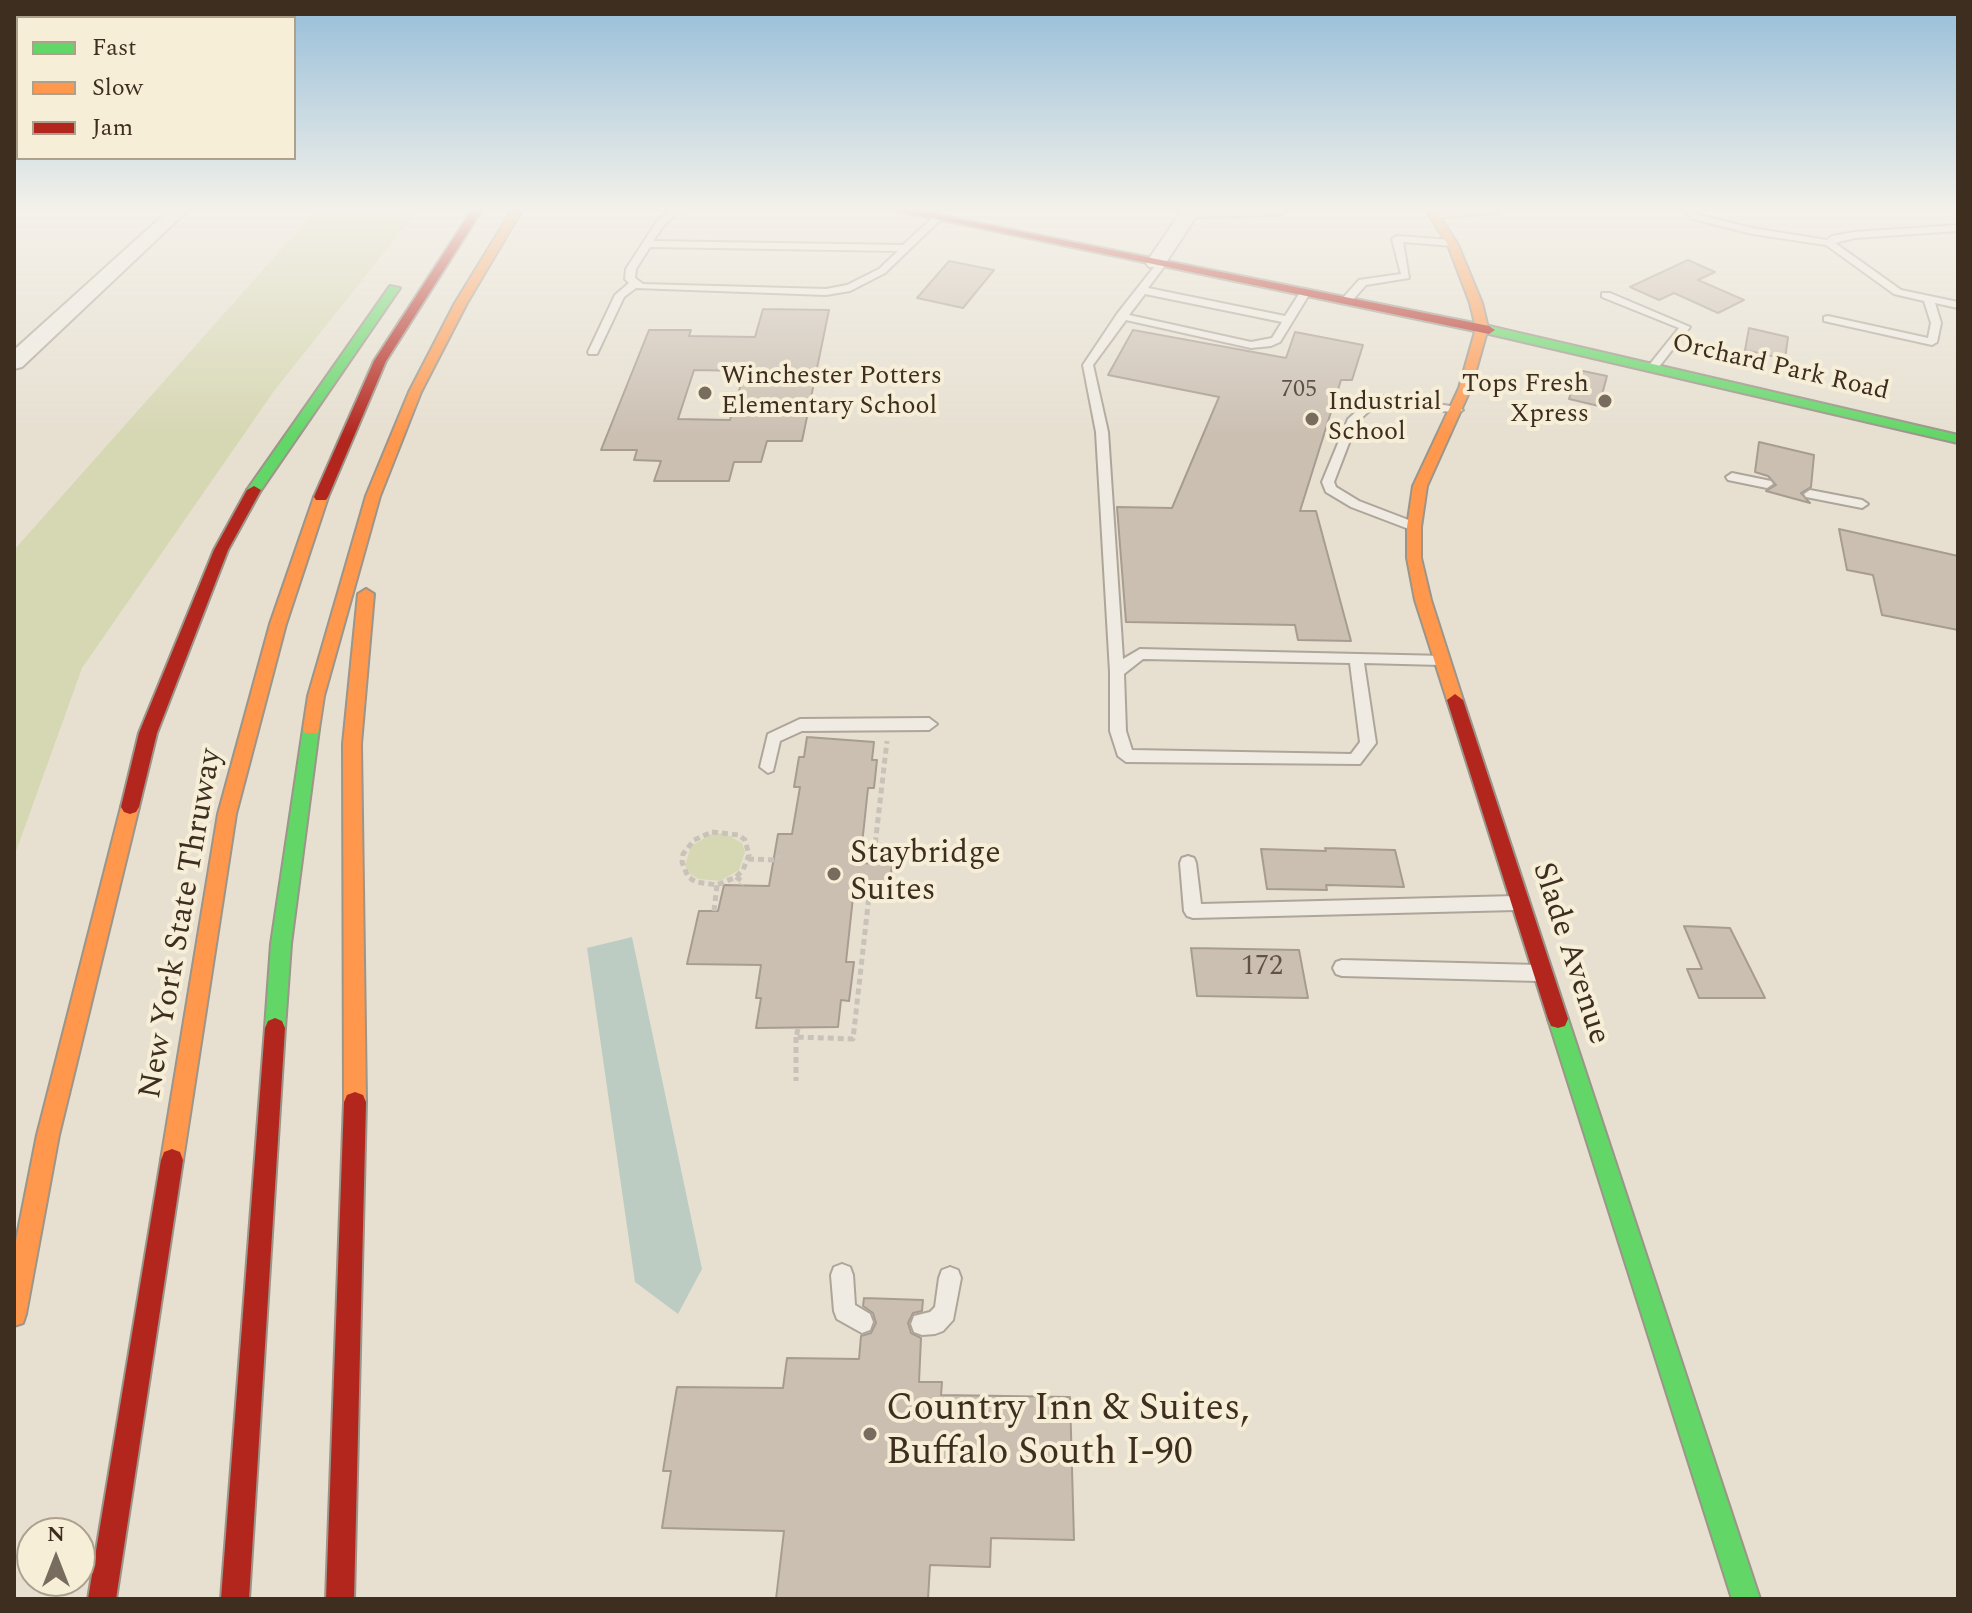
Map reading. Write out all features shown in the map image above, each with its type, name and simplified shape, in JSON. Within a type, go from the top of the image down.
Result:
[{"type":"main road","points":[[14,1314],[48,1135],[148,733],[221,550],[257,485],[397,285]]},
{"type":"main road","name":"New York State Thruway","points":[[102,1599],[227,814],[270,653],[324,488],[380,361],[427,285]]},
{"type":"main road","points":[[235,1599],[281,944],[316,696],[373,496],[415,392],[472,285]]},
{"type":"main road","name":"Orchard Park Road","points":[[1266,285],[1654,366],[1958,439]]},
{"type":"main road","points":[[1469,285],[1482,328]]},
{"type":"main road","name":"Slade Avenue","points":[[1482,328],[1457,410],[1431,455],[1420,486],[1414,527],[1414,558],[1441,660],[1746,1599]]},
{"type":"main road","points":[[340,1599],[356,1066],[352,744],[373,496]]},
{"type":"main road","points":[[14,1207],[48,1135]]},
{"type":"street","points":[[14,362],[97,285]]},
{"type":"lane","points":[[593,352],[620,295],[633,285]]},
{"type":"lane","points":[[639,285],[826,292],[856,285]]},
{"type":"lane","points":[[1145,285],[1088,365],[1102,432],[1118,731],[1126,756],[1355,760],[1368,743],[1356,658]]},
{"type":"lane","points":[[1346,301],[1360,285]]},
{"type":"lane","points":[[1889,285],[1898,292],[1929,301],[1958,305]]},
{"type":"lane","points":[[1142,290],[1288,320]]},
{"type":"lane","points":[[1121,316],[1251,345],[1267,344],[1276,340],[1305,293]]},
{"type":"lane","points":[[1606,295],[1685,327],[1654,366]]},
{"type":"lane","points":[[1828,319],[1932,342],[1936,323],[1929,301]]},
{"type":"lane","points":[[1414,527],[1355,504],[1330,489],[1328,482],[1352,421],[1373,402],[1399,400],[1457,410]]},
{"type":"lane","points":[[1732,477],[1767,484]]},
{"type":"lane","points":[[1810,494],[1862,504]]},
{"type":"lane","points":[[1117,672],[1140,654],[1441,660]]},
{"type":"lane","points":[[768,767],[773,738],[800,725],[929,724]]},
{"type":"lane","points":[[1188,863],[1193,911],[1522,903]]},
{"type":"lane","points":[[1342,968],[1544,973]]},
{"type":"lane","points":[[842,1275],[845,1311],[862,1322]]},
{"type":"lane","points":[[922,1324],[935,1323],[945,1312],[950,1278]]},
{"type":"path","points":[[873,863],[887,741],[875,740]]},
{"type":"path","points":[[712,832],[739,835],[748,847],[748,859],[736,877],[717,885],[696,882],[683,870],[683,854],[688,847],[712,832]]},
{"type":"path","points":[[748,859],[775,860],[780,855]]},
{"type":"path","points":[[674,873],[683,870]]},
{"type":"path","points":[[736,877],[742,881],[741,885]]},
{"type":"path","points":[[714,911],[717,885]]},
{"type":"path","points":[[796,1037],[853,1039],[870,887]]},
{"type":"path","points":[[796,1081],[798,1029]]},
{"type":"green space","points":[[249,285],[358,285],[274,391],[82,668],[14,857],[14,550]]},
{"type":"green space","points":[[724,833],[742,843],[745,852],[739,870],[720,881],[699,879],[690,874],[685,865],[691,846],[712,834]]},
{"type":"shaded area","points":[[632,937],[702,1269],[678,1314],[635,1282],[587,948]]},
{"type":"building","points":[[928,285],[982,285],[963,308],[917,298]]},
{"type":"building","points":[[1710,285],[1744,300],[1718,313],[1674,293],[1659,300],[1630,287]]},
{"type":"building","points":[[763,309],[829,310],[802,441],[767,441],[761,462],[734,462],[729,481],[654,481],[661,461],[634,460],[637,450],[601,450],[649,330],[691,330],[689,336],[755,337]],"holes":[[[694,370],[745,371],[730,420],[678,419]]]},
{"type":"building","points":[[1749,328],[1788,337],[1785,359],[1745,350]]},
{"type":"building","points":[[1133,330],[1286,358],[1295,332],[1363,345],[1352,380],[1341,380],[1300,511],[1316,511],[1351,641],[1298,640],[1295,625],[1126,622],[1117,507],[1172,508],[1219,397],[1108,375]]},
{"type":"building","points":[[1578,370],[1607,376],[1599,406],[1569,399]]},
{"type":"building","points":[[1759,442],[1814,455],[1811,487],[1801,493],[1810,503],[1766,491],[1776,485],[1768,476],[1755,472]]},
{"type":"building","points":[[1839,529],[1958,556],[1958,630],[1882,615],[1873,575],[1847,570]]},
{"type":"building","name":"Staybridge Suites","points":[[807,737],[874,742],[872,760],[877,760],[874,788],[868,788],[860,863],[892,864],[890,888],[854,888],[846,962],[854,962],[849,1001],[841,1000],[838,1027],[756,1028],[761,998],[756,998],[761,965],[687,964],[699,911],[718,911],[724,885],[769,886],[778,834],[792,834],[800,787],[794,787],[799,757],[804,757]]},
{"type":"building","points":[[1325,848],[1395,850],[1404,887],[1326,885],[1327,890],[1267,889],[1261,849],[1326,851]]},
{"type":"building","points":[[1684,926],[1730,928],[1765,998],[1699,998],[1687,969],[1702,969]]},
{"type":"building","points":[[1191,948],[1299,950],[1308,998],[1197,996]]},
{"type":"building","name":"Country Inn & Suites, Buffalo South I-90","points":[[864,1298],[923,1300],[922,1311],[913,1313],[908,1323],[911,1333],[921,1338],[919,1382],[942,1382],[941,1395],[1070,1397],[1074,1540],[991,1538],[990,1567],[930,1565],[928,1599],[776,1599],[784,1531],[662,1528],[671,1471],[663,1471],[677,1387],[783,1388],[787,1358],[859,1359],[861,1336],[871,1333],[876,1323],[873,1313],[863,1306]]},
{"type":"traffic: fast","points":[[254,490],[394,288]]},
{"type":"traffic: fast","points":[[1489,330],[1958,439]]},
{"type":"traffic: fast","points":[[275,1028],[281,944],[311,729]]},
{"type":"traffic: fast","points":[[1558,1019],[1746,1599]]},
{"type":"traffic: slow","points":[[311,729],[316,696],[373,496],[415,392],[472,285]]},
{"type":"traffic: slow","points":[[1455,700],[1423,600],[1414,558],[1414,527],[1420,486],[1465,388],[1482,328],[1469,285]]},
{"type":"traffic: slow","points":[[172,1160],[227,814],[278,624],[321,497]]},
{"type":"traffic: slow","points":[[355,1102],[352,744],[366,594]]},
{"type":"traffic: slow","points":[[14,1314],[48,1135],[130,807]]},
{"type":"traffic: jam","points":[[321,497],[380,361],[429,285]]},
{"type":"traffic: jam","points":[[1269,285],[1489,330]]},
{"type":"traffic: jam","points":[[130,807],[148,733],[221,550],[254,490]]},
{"type":"traffic: jam","points":[[1455,700],[1558,1019]]},
{"type":"traffic: jam","points":[[235,1599],[275,1028]]},
{"type":"traffic: jam","points":[[340,1599],[355,1102]]},
{"type":"traffic: jam","points":[[102,1599],[172,1160]]},
{"type":"place","name":"Winchester Potters Elementary School","points":[[705,393]]},
{"type":"place","name":"Tops Fresh Xpress","points":[[1605,401]]},
{"type":"place","name":"Industrial School","points":[[1312,419]]},
{"type":"place","name":"Staybridge Suites","points":[[834,874]]},
{"type":"place","name":"Country Inn & Suites, Buffalo South I-90","points":[[870,1434]]}]
